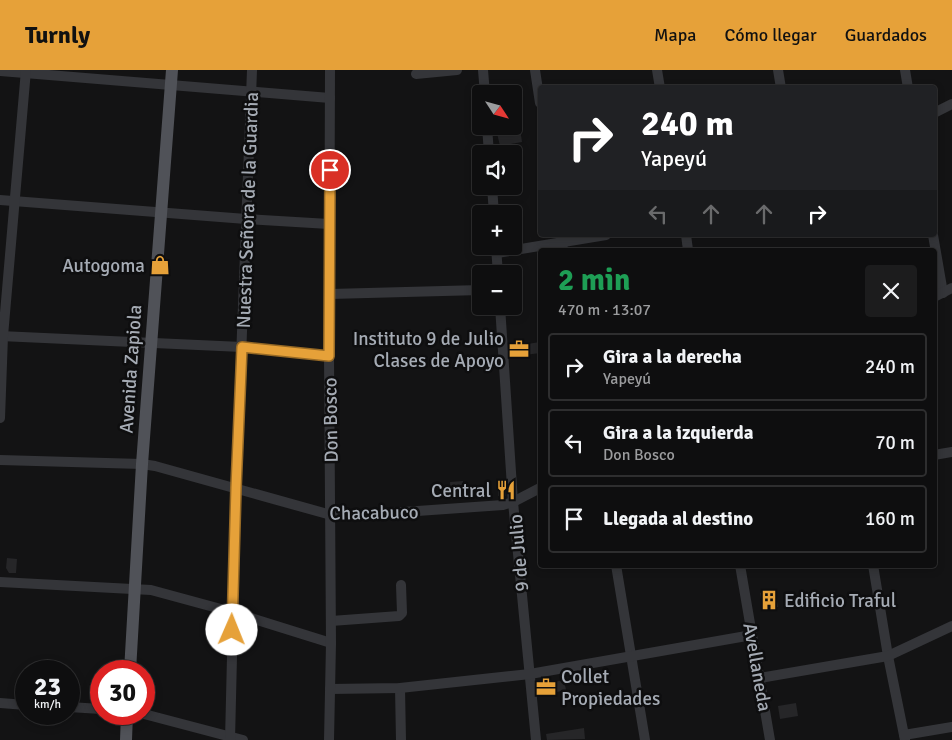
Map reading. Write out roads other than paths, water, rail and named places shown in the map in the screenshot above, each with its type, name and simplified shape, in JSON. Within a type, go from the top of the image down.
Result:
[{"type":"main road","name":"Avenida Zapiola","points":[[130,660],[130,588],[142,464],[172,70]]},
{"type":"main road","points":[[126,740],[127,725]]},
{"type":"street","name":"Nuestra Señora de la Guardia","points":[[231,738],[232,612],[252,70]]},
{"type":"street","name":"Don Bosco","points":[[329,740],[331,643],[330,70]]},
{"type":"street","points":[[416,74],[457,70]]},
{"type":"street","points":[[484,70],[485,85]]},
{"type":"street","points":[[535,70],[538,90]]},
{"type":"street","points":[[657,70],[660,85]]},
{"type":"street","points":[[778,70],[780,85]]},
{"type":"street","points":[[906,70],[908,85]]},
{"type":"street","points":[[0,71],[26,71],[330,98]]},
{"type":"street","points":[[0,418],[2,336],[26,71]]},
{"type":"street","points":[[937,112],[952,104]]},
{"type":"street","points":[[0,200],[329,224]]},
{"type":"street","points":[[522,247],[595,237]]},
{"type":"street","points":[[937,258],[943,293]]},
{"type":"street","points":[[330,294],[472,290]]},
{"type":"street","name":"9 de Julio","points":[[501,315],[513,502],[536,740]]},
{"type":"street","points":[[2,336],[242,347],[329,356]]},
{"type":"street","points":[[937,454],[952,452]]},
{"type":"street","name":"Chacabuco","points":[[0,460],[155,466],[331,515],[346,516],[497,506],[513,502],[538,489]]},
{"type":"street","points":[[616,568],[645,740]]},
{"type":"street","name":"Avellaneda","points":[[741,568],[770,740]]},
{"type":"street","points":[[873,568],[904,738],[952,727]]},
{"type":"street","points":[[0,582],[150,590],[232,612],[331,643]]},
{"type":"street","points":[[331,621],[399,616],[402,612],[401,585]]},
{"type":"street","points":[[760,678],[888,656],[952,626]]},
{"type":"street","points":[[330,689],[400,688],[530,674],[752,635]]},
{"type":"street","points":[[400,688],[401,740]]},
{"type":"street","points":[[0,703],[15,704]]},
{"type":"street","points":[[155,717],[243,740]]},
{"type":"place","name":"Autogoma","points":[[160,265]]},
{"type":"place","name":"Instituto 9 de Julio Clases de Apoyo","points":[[519,349]]},
{"type":"place","name":"Central","points":[[506,490]]},
{"type":"place","name":"Edificio Traful","points":[[769,600]]},
{"type":"place","name":"Collet Propiedades","points":[[546,687]]}]
